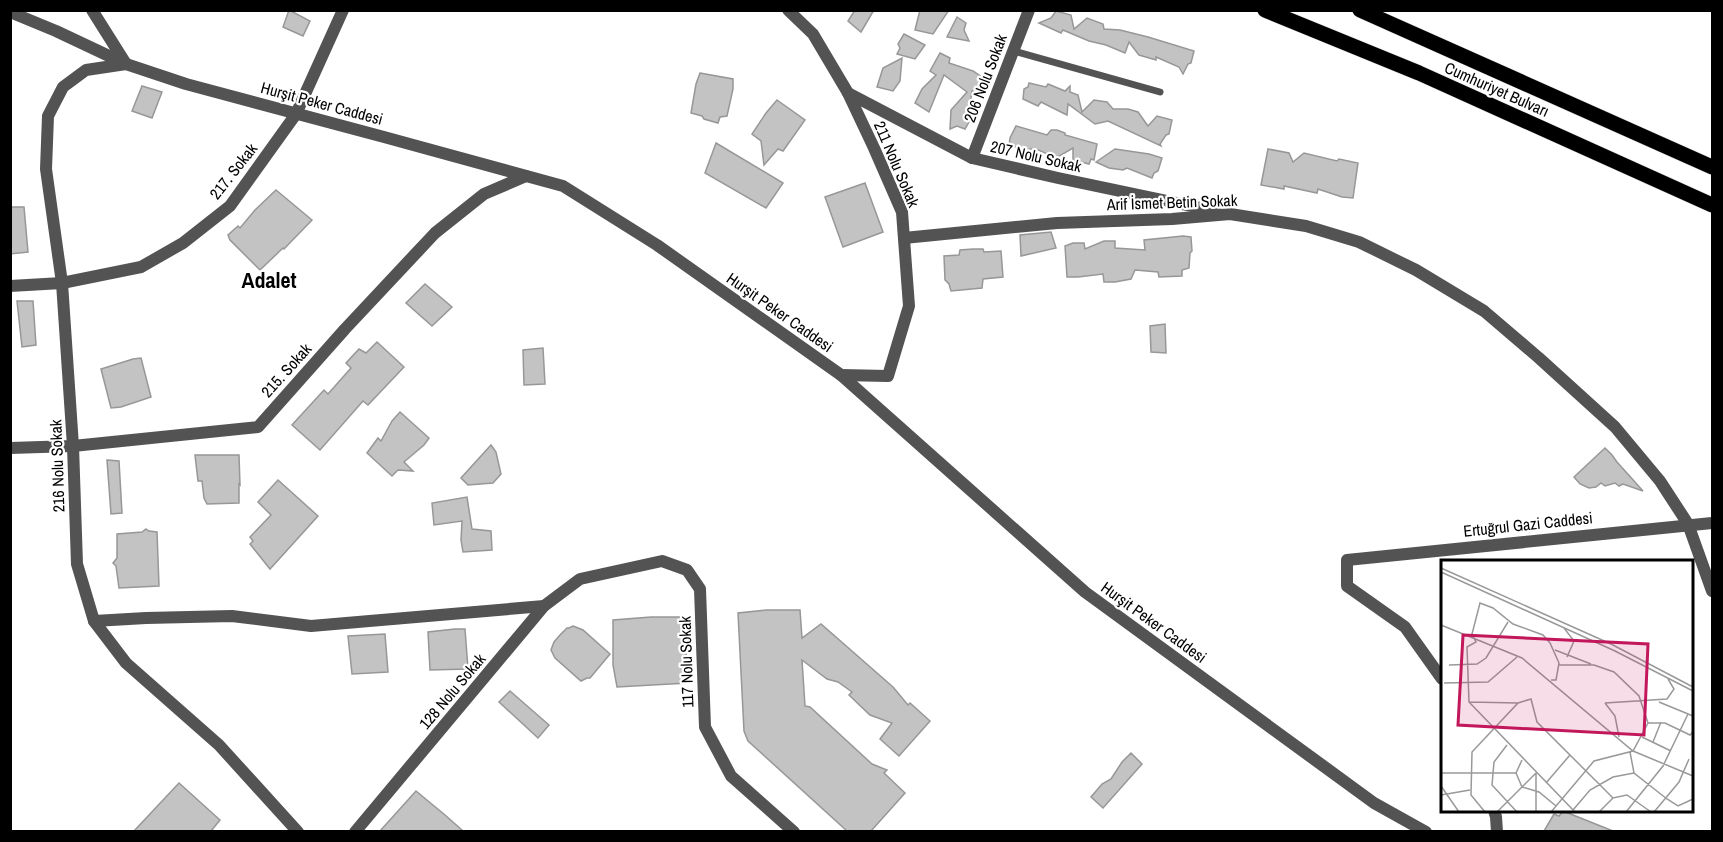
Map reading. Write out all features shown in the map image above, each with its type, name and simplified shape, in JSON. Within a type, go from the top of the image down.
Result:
[{"type":"main road","name":"Cumhuriyet Bulvarı","points":[[1265,10],[1419,73],[1713,206]]},
{"type":"main road","name":"Cumhuriyet Bulvarı","points":[[1360,10],[1713,167]]},
{"type":"street","points":[[92,10],[126,64]]},
{"type":"street","name":"217. Sokak","points":[[10,285],[62,283],[141,267],[183,243],[230,206],[296,114],[343,10]]},
{"type":"street","name":"211 Nolu Sokak","points":[[788,10],[813,34],[848,93],[902,212],[909,306],[888,376],[842,375]]},
{"type":"street","name":"206 Nolu Sokak","points":[[972,158],[1029,10]]},
{"type":"street","name":"Hurşit Peker Caddesi","points":[[10,12],[126,64],[186,84],[563,186],[657,245],[842,375],[1084,592],[1374,803],[1426,831]]},
{"type":"street","name":"216 Nolu Sokak","points":[[126,64],[86,70],[63,87],[48,116],[46,168],[62,283],[73,446],[77,564],[94,621],[126,663],[219,745],[298,831]]},
{"type":"street","name":"207 Nolu Sokak","points":[[848,93],[972,158],[1230,214]]},
{"type":"street","name":"215. Sokak","points":[[10,448],[73,446],[258,427],[435,233],[484,194],[526,176]]},
{"type":"street","name":"Arif İsmet Betin Sokak","points":[[904,238],[1057,223],[1172,219],[1230,214],[1306,226],[1359,242],[1416,270],[1484,311],[1615,427],[1660,481],[1688,524],[1713,591]]},
{"type":"street","name":"Ertuğrul Gazi Caddesi","points":[[1441,676],[1405,627],[1347,586],[1347,560],[1713,523]]},
{"type":"street","name":"117 Nolu Sokak","points":[[580,579],[662,561],[687,570],[700,589],[705,727],[731,776],[794,831]]},
{"type":"street","name":"128 Nolu Sokak","points":[[355,831],[544,606],[580,579]]},
{"type":"street","points":[[94,621],[232,616],[311,626],[544,606]]},
{"type":"street","points":[[1495,812],[1497,831]]},
{"type":"lane","points":[[1014,51],[1160,92]]},
{"type":"building","points":[[289,10],[310,21],[303,36],[283,27]]},
{"type":"building","points":[[855,10],[874,10],[861,32],[848,21]]},
{"type":"building","points":[[920,10],[949,10],[933,34],[915,30]]},
{"type":"building","points":[[1056,11],[1071,15],[1074,29],[1087,18],[1103,24],[1104,29],[1120,30],[1194,51],[1191,63],[1188,64],[1183,74],[1179,67],[1156,57],[1156,60],[1139,55],[1129,42],[1125,53],[1063,30],[1061,33],[1039,23],[1051,18]]},
{"type":"building","points":[[957,17],[966,23],[964,30],[969,41],[947,37]]},
{"type":"building","points":[[904,34],[925,45],[915,59],[897,54],[900,48],[898,44]]},
{"type":"building","points":[[940,53],[950,58],[949,63],[973,71],[982,77],[976,93],[972,91],[969,122],[965,129],[957,126],[950,129],[951,110],[967,92],[944,75],[929,112],[915,103],[922,89],[936,75],[930,71]]},
{"type":"building","points":[[902,58],[900,81],[893,91],[877,87],[883,68]]},
{"type":"building","points":[[700,73],[733,79],[727,116],[720,117],[718,123],[691,113]]},
{"type":"building","points":[[1029,83],[1046,87],[1048,84],[1065,91],[1070,86],[1070,92],[1078,95],[1082,112],[1094,100],[1107,102],[1113,109],[1138,112],[1148,126],[1157,116],[1172,120],[1169,134],[1160,144],[1161,146],[1108,121],[1095,124],[1068,104],[1067,115],[1041,102],[1038,106],[1023,99],[1024,89]]},
{"type":"building","points":[[142,86],[162,92],[152,118],[132,111]]},
{"type":"building","points":[[777,100],[805,120],[783,151],[778,149],[764,165],[761,141],[752,134]]},
{"type":"building","points":[[1016,126],[1047,135],[1051,130],[1057,130],[1065,135],[1097,144],[1094,160],[1091,159],[1089,164],[1073,160],[1073,148],[1056,158],[1034,148],[1021,152],[1019,148],[1009,145]]},
{"type":"building","points":[[716,143],[783,183],[766,208],[705,173]]},
{"type":"building","points":[[1115,149],[1162,158],[1158,171],[1152,178],[1127,168],[1123,170],[1109,168],[1096,162]]},
{"type":"building","points":[[1268,149],[1289,153],[1293,162],[1304,153],[1337,161],[1339,159],[1358,163],[1353,198],[1318,189],[1317,193],[1284,186],[1284,189],[1261,185]]},
{"type":"building","points":[[865,183],[883,232],[843,247],[825,197]]},
{"type":"building","points":[[276,190],[312,220],[260,270],[230,240],[228,235],[238,226],[240,228]]},
{"type":"building","points":[[10,207],[24,207],[28,252],[10,254]]},
{"type":"building","points":[[1051,232],[1056,248],[1021,256],[1020,235]]},
{"type":"building","points":[[1191,237],[1192,251],[1189,268],[1182,270],[1182,276],[1159,277],[1158,272],[1135,270],[1131,279],[1115,282],[1104,282],[1103,274],[1067,277],[1065,246],[1073,243],[1084,243],[1085,249],[1104,241],[1115,241],[1115,248],[1145,250],[1144,240]]},
{"type":"building","points":[[983,249],[984,252],[1001,251],[1003,277],[983,279],[982,288],[951,291],[945,280],[944,256],[959,255],[960,250]]},
{"type":"building","points":[[425,284],[452,307],[432,326],[406,303]]},
{"type":"building","points":[[17,301],[33,301],[36,345],[22,347]]},
{"type":"building","points":[[1165,324],[1166,353],[1151,352],[1150,326]]},
{"type":"building","points":[[377,342],[404,367],[368,405],[363,401],[320,450],[292,425],[324,390],[328,394],[351,368],[346,363],[359,349],[366,353]]},
{"type":"building","points":[[543,348],[545,384],[524,385],[523,350]]},
{"type":"building","points":[[141,358],[151,397],[111,408],[101,369]]},
{"type":"building","points":[[400,412],[429,438],[404,462],[413,471],[398,470],[392,476],[367,453],[378,438],[381,441]]},
{"type":"building","points":[[491,445],[496,452],[501,474],[493,483],[468,485],[461,478]]},
{"type":"building","points":[[1605,448],[1643,491],[1615,483],[1605,486],[1601,483],[1589,488],[1580,484],[1574,477]]},
{"type":"building","points":[[195,455],[239,455],[239,503],[207,504],[202,481],[198,481]]},
{"type":"building","points":[[107,460],[119,461],[122,513],[111,514]]},
{"type":"building","points":[[278,480],[318,516],[270,569],[250,544],[253,541],[250,537],[271,515],[258,502]]},
{"type":"building","points":[[467,497],[472,529],[491,531],[492,550],[463,552],[462,521],[434,525],[432,503]]},
{"type":"building","points":[[146,529],[157,532],[159,586],[119,588],[116,566],[113,563],[117,558],[117,534],[142,532]]},
{"type":"building","points":[[800,610],[802,638],[821,624],[893,687],[908,705],[910,703],[930,721],[899,756],[880,739],[892,723],[870,715],[849,695],[852,692],[838,682],[827,679],[802,660],[805,706],[810,707],[872,764],[887,770],[884,773],[905,793],[871,831],[847,831],[748,741],[744,731],[738,613]]},
{"type":"building","points":[[684,617],[688,683],[617,687],[613,665],[613,620]]},
{"type":"building","points":[[573,626],[583,630],[610,654],[590,678],[581,681],[555,658],[551,650],[560,635]]},
{"type":"building","points":[[465,629],[468,669],[430,670],[428,632]]},
{"type":"building","points":[[385,634],[388,672],[352,674],[348,636]]},
{"type":"building","points":[[510,691],[549,725],[538,738],[499,702]]},
{"type":"building","points":[[1131,753],[1142,764],[1103,808],[1091,797],[1102,784],[1111,779]]},
{"type":"building","points":[[179,783],[220,820],[211,831],[134,831]]},
{"type":"building","points":[[416,791],[445,815],[463,831],[380,831]]},
{"type":"building","points":[[1566,812],[1613,831],[1544,831],[1554,814],[1559,816]]},
{"type":"district","name":"Adalet","points":[[269,280]]}]
